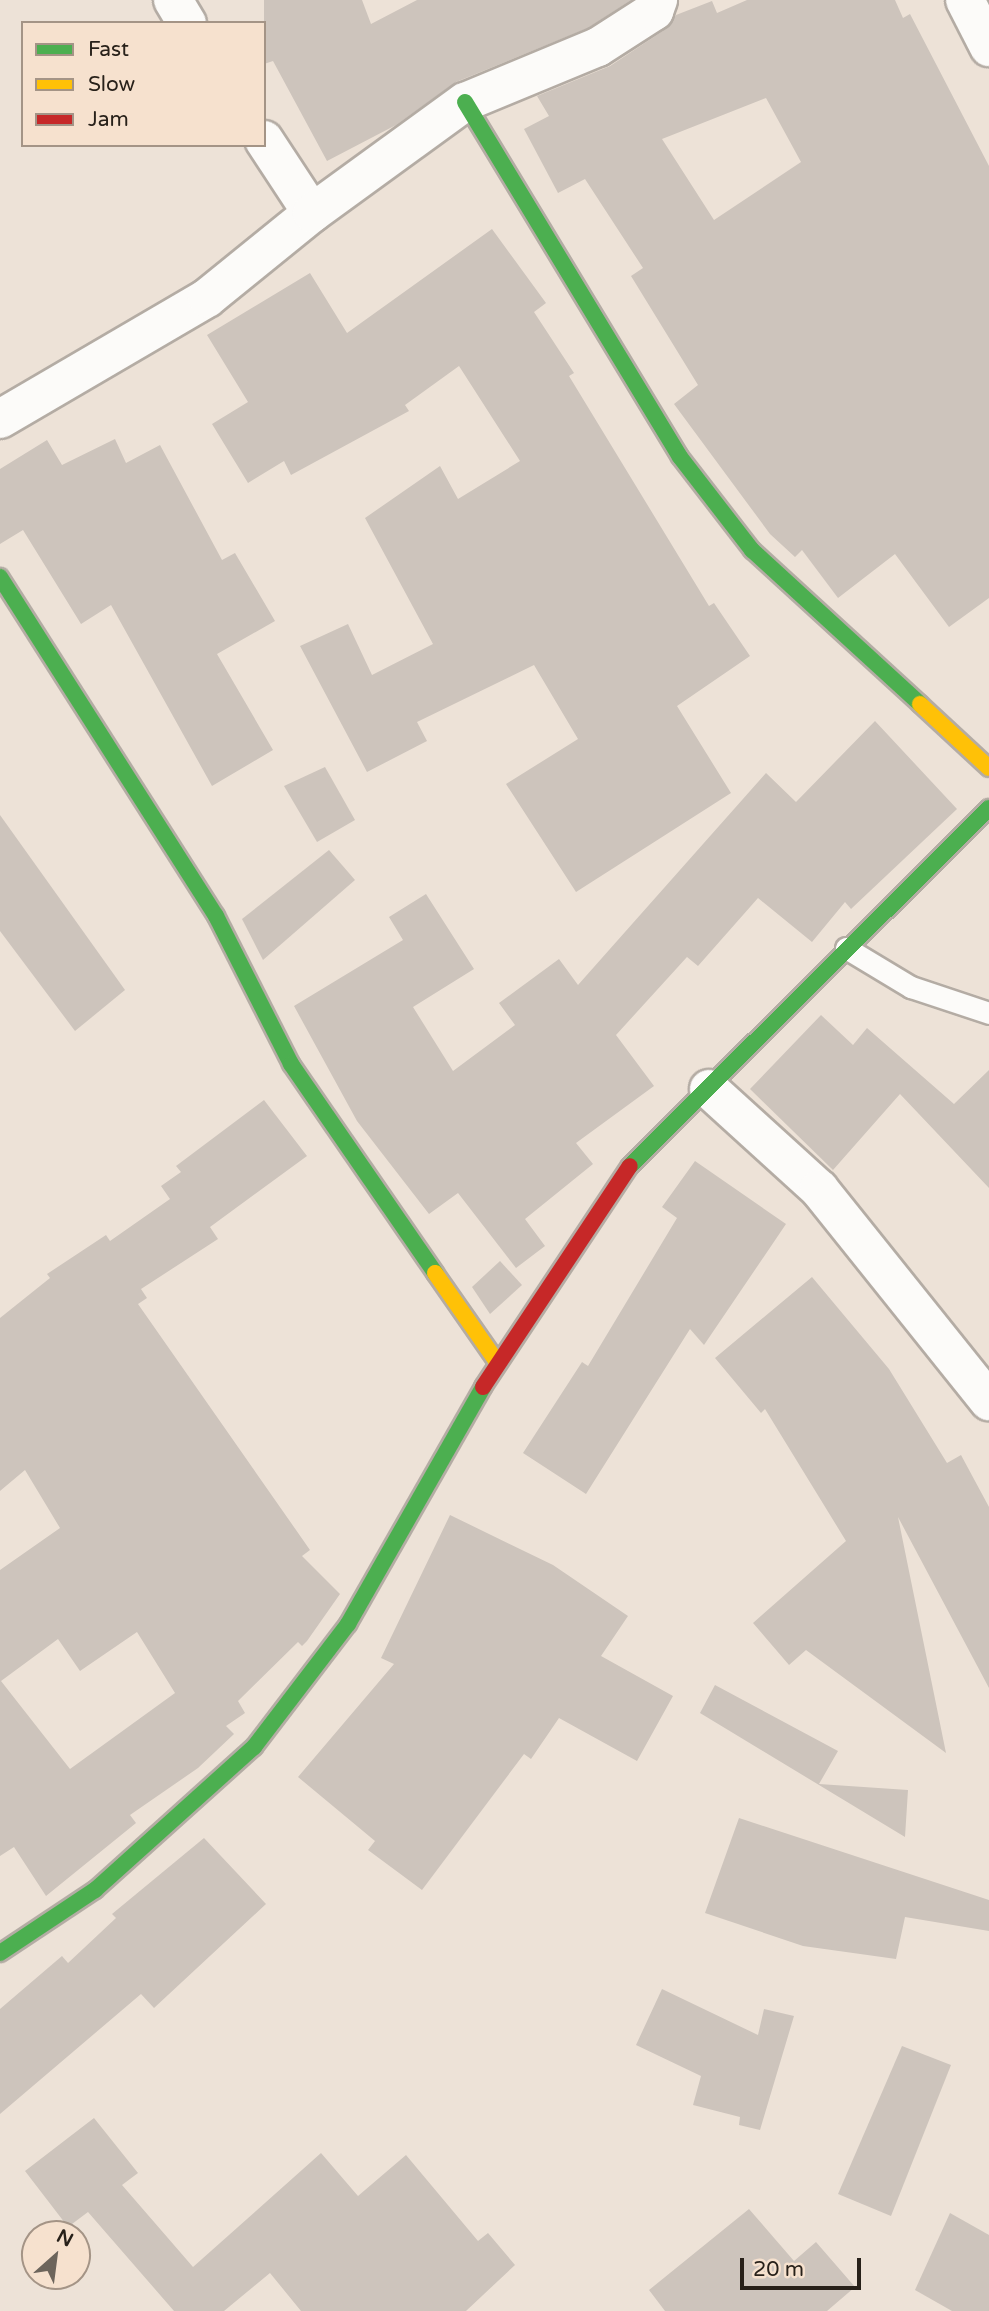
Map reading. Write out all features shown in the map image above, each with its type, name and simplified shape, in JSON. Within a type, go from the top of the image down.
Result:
[{"type":"street","points":[[173,0],[186,21]]},
{"type":"street","points":[[0,419],[207,298],[312,213],[465,102],[598,47],[654,10],[658,0]]},
{"type":"street","points":[[965,0],[989,47]]},
{"type":"street","points":[[465,102],[680,457],[752,550],[989,768]]},
{"type":"street","points":[[266,143],[312,213]]},
{"type":"street","points":[[0,577],[216,916],[291,1064],[497,1362]]},
{"type":"street","points":[[0,1952],[95,1891],[254,1747],[348,1624],[497,1362],[621,1175],[989,808]]},
{"type":"street","points":[[709,1089],[819,1188],[989,1401]]},
{"type":"lane","points":[[846,948],[911,987],[989,1013]]},
{"type":"building","points":[[264,0],[362,0],[371,24],[417,0],[631,0],[588,28],[456,82],[396,125],[327,161],[273,61],[266,63]]},
{"type":"building","points":[[747,0],[895,0],[903,18],[910,14],[989,166],[989,598],[949,627],[895,554],[838,598],[802,550],[795,557],[770,534],[674,404],[698,385],[631,276],[643,268],[585,179],[558,193],[524,129],[549,116],[537,96],[610,66],[666,29],[676,15],[712,1],[717,13]],"holes":[[[766,98],[801,162],[714,220],[662,139]]]},
{"type":"building","points":[[492,229],[546,303],[534,312],[574,373],[569,376],[709,606],[714,603],[750,656],[677,706],[731,793],[576,892],[506,784],[578,739],[534,665],[417,722],[427,741],[367,772],[300,646],[348,624],[372,675],[433,644],[365,518],[440,466],[458,499],[520,461],[459,366],[405,405],[409,411],[291,475],[284,461],[248,483],[212,424],[248,402],[207,335],[310,273],[347,333]]},
{"type":"building","points":[[115,439],[126,463],[160,445],[222,560],[235,553],[275,621],[217,654],[273,750],[212,786],[111,605],[81,624],[23,530],[0,544],[0,469],[47,440],[62,465]]},
{"type":"building","points":[[875,721],[957,809],[851,909],[845,902],[812,942],[758,898],[698,966],[687,957],[616,1035],[654,1086],[576,1143],[593,1164],[525,1219],[545,1246],[516,1268],[458,1193],[429,1214],[357,1121],[294,1006],[403,940],[389,917],[426,894],[474,969],[413,1007],[453,1071],[515,1025],[499,1003],[559,959],[578,985],[766,773],[796,802]]},
{"type":"building","points":[[325,767],[355,820],[317,842],[284,786]]},
{"type":"building","points":[[0,815],[125,990],[75,1031],[0,931]]},
{"type":"building","points":[[329,850],[355,880],[263,960],[242,919]]},
{"type":"building","points":[[821,1015],[853,1045],[867,1028],[954,1104],[989,1070],[989,1188],[900,1094],[833,1170],[750,1089]]},
{"type":"building","points":[[264,1100],[307,1156],[210,1227],[218,1239],[141,1289],[147,1298],[138,1304],[310,1550],[302,1556],[340,1594],[307,1641],[302,1646],[298,1642],[238,1701],[245,1713],[226,1726],[234,1734],[198,1768],[130,1815],[136,1823],[46,1896],[14,1847],[0,1856],[0,1570],[60,1528],[25,1470],[0,1491],[0,1318],[50,1278],[47,1274],[106,1235],[110,1241],[170,1199],[161,1186],[181,1172],[176,1166]],"holes":[[[137,1632],[175,1693],[70,1769],[1,1681],[58,1639],[80,1671]]]},
{"type":"building","points":[[695,1161],[786,1224],[704,1345],[690,1329],[586,1494],[523,1453],[582,1362],[588,1366],[677,1218],[662,1207]]},
{"type":"building","points":[[500,1261],[522,1285],[490,1314],[472,1287]]},
{"type":"building","points":[[812,1277],[889,1369],[947,1463],[961,1455],[989,1507],[989,1688],[898,1517],[946,1753],[806,1650],[789,1665],[753,1623],[846,1541],[765,1409],[761,1413],[715,1358]]},
{"type":"building","points":[[450,1515],[553,1565],[628,1616],[601,1656],[673,1696],[637,1761],[559,1718],[531,1759],[524,1754],[422,1890],[368,1850],[375,1841],[298,1777],[394,1664],[381,1658]]},
{"type":"building","points":[[715,1685],[838,1751],[819,1784],[908,1790],[905,1837],[700,1713]]},
{"type":"building","points":[[739,1818],[989,1900],[989,1931],[905,1917],[896,1959],[803,1946],[705,1913]]},
{"type":"building","points":[[204,1838],[266,1904],[154,2008],[141,1994],[0,2114],[0,2009],[62,1956],[68,1963],[116,1918],[112,1914]]},
{"type":"building","points":[[662,1989],[758,2035],[764,2009],[794,2016],[760,2130],[739,2125],[740,2117],[693,2105],[701,2076],[636,2045]]},
{"type":"building","points":[[902,2046],[951,2065],[891,2216],[838,2194]]},
{"type":"building","points":[[94,2118],[138,2173],[122,2185],[193,2267],[321,2153],[358,2196],[406,2155],[478,2241],[488,2233],[515,2265],[466,2311],[301,2311],[270,2273],[224,2311],[174,2311],[88,2212],[77,2220],[63,2220],[25,2171]]},
{"type":"building","points":[[749,2209],[794,2261],[816,2242],[855,2287],[827,2311],[665,2311],[649,2290]]},
{"type":"building","points":[[950,2213],[989,2235],[989,2311],[952,2311],[915,2290]]},
{"type":"traffic: fast","points":[[465,102],[680,457],[752,550],[920,704]]},
{"type":"traffic: fast","points":[[0,577],[216,916],[291,1064],[435,1273]]},
{"type":"traffic: fast","points":[[630,1166],[989,808]]},
{"type":"traffic: fast","points":[[0,1953],[95,1890],[254,1747],[348,1624],[483,1387]]},
{"type":"traffic: slow","points":[[920,704],[989,768]]},
{"type":"traffic: slow","points":[[435,1273],[497,1362]]},
{"type":"traffic: jam","points":[[483,1387],[630,1166]]}]
